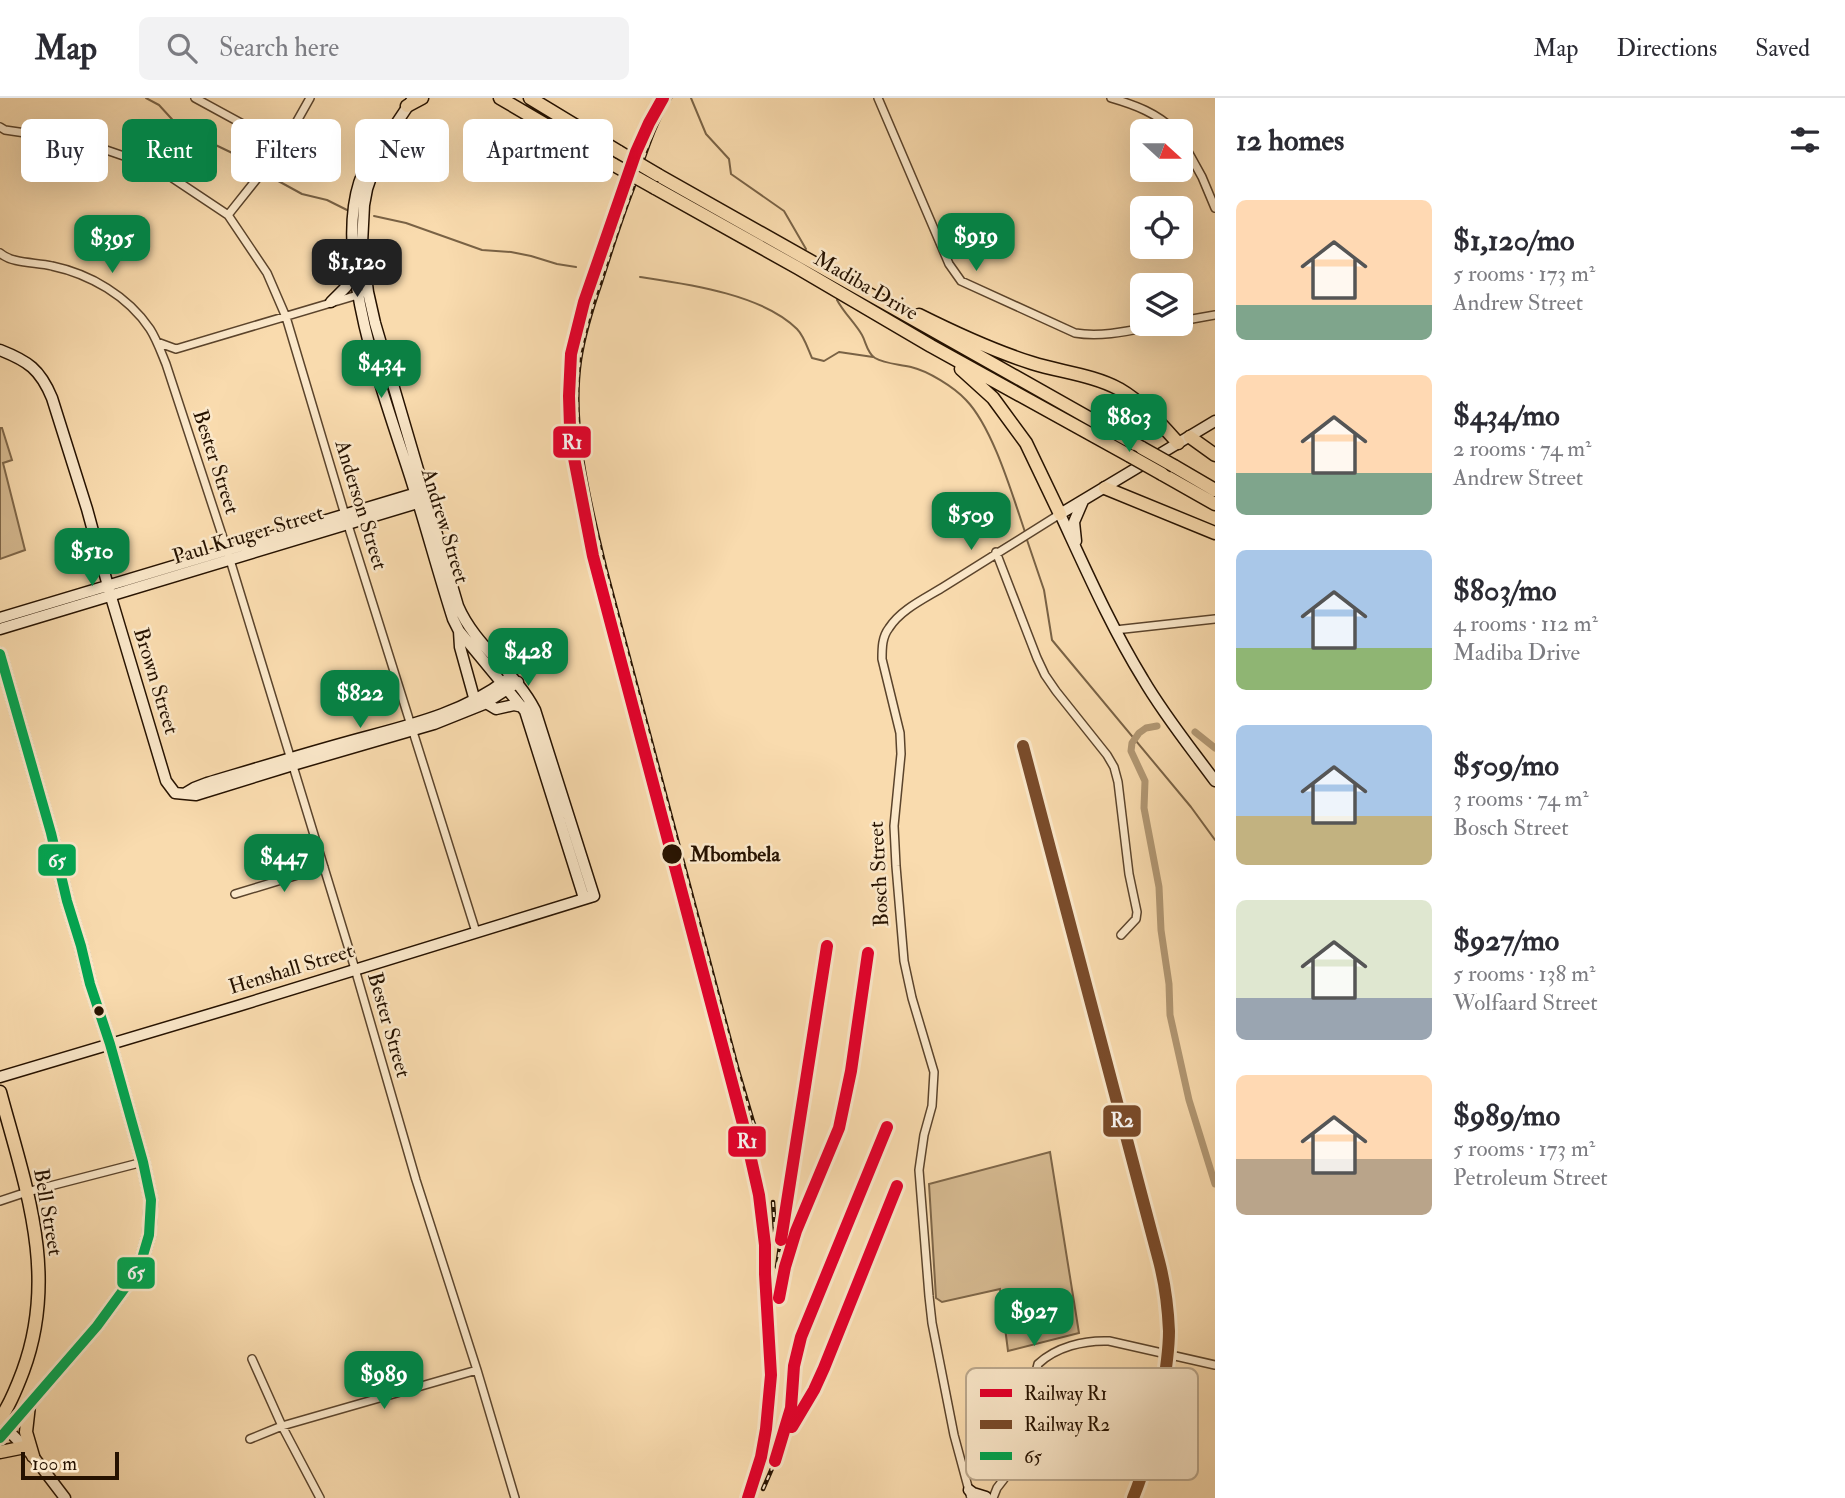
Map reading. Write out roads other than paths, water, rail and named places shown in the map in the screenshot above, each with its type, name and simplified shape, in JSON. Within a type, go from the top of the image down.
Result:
[{"type":"main road","points":[[410,102],[422,98]]},
{"type":"main road","name":"Madiba Drive","points":[[500,98],[931,346],[1215,504]]},
{"type":"main road","name":"Madiba Drive","points":[[530,98],[658,175],[1215,490]]},
{"type":"main road","points":[[843,278],[1007,354],[1115,387],[1138,401],[1184,440],[1215,455]]},
{"type":"main road","points":[[931,346],[993,398],[1026,443],[1060,514]]},
{"type":"main road","points":[[1105,488],[1215,533]]},
{"type":"main road","points":[[0,654],[90,984],[143,1161],[151,1199],[149,1235],[135,1274],[97,1326],[29,1405],[2,1427]]},
{"type":"main road","points":[[0,689],[13,700]]},
{"type":"main road","name":"Bell Street","points":[[0,1092],[27,1192],[37,1239],[38,1258],[34,1337],[2,1427]]},
{"type":"main road","points":[[0,1452],[29,1451],[26,1432],[29,1405]]},
{"type":"street","points":[[194,98],[233,119]]},
{"type":"street","points":[[298,119],[310,98]]},
{"type":"street","points":[[878,98],[949,264],[961,281],[1075,333],[1089,335],[1130,330]]},
{"type":"street","points":[[1111,98],[1152,113],[1160,119]]},
{"type":"street","name":"Andrew Street","points":[[399,119],[410,102]]},
{"type":"street","name":"Anderson Street","points":[[2,130],[80,141],[165,173],[228,215],[267,273],[286,317],[346,520],[476,932]]},
{"type":"street","points":[[1194,163],[1215,208]]},
{"type":"street","points":[[228,215],[254,182]]},
{"type":"street","name":"Andrew Street","points":[[361,182],[354,205],[354,274],[363,293],[394,391],[453,619],[459,631],[510,683],[527,695],[535,710],[589,897]]},
{"type":"street","name":"Andrew Street","points":[[363,293],[364,205],[369,182]]},
{"type":"street","name":"Bester Street","points":[[0,253],[16,260],[54,266],[106,287],[124,300],[149,328],[157,342],[228,555],[324,867],[416,1180],[477,1370],[512,1497]]},
{"type":"street","points":[[331,302],[354,274]]},
{"type":"street","points":[[157,342],[176,349],[363,293]]},
{"type":"street","points":[[1193,319],[1215,315]]},
{"type":"street","points":[[166,364],[176,349]]},
{"type":"street","name":"Brown Street","points":[[0,350],[20,359],[45,380],[65,436],[166,781],[172,791],[196,795],[291,761]]},
{"type":"street","name":"Bosch Street","points":[[966,1479],[954,1435],[929,1296],[919,1170],[932,1106],[934,1072],[904,961],[894,826],[901,754],[900,733],[882,659],[884,636],[889,627],[905,612],[996,552],[1215,421]]},
{"type":"street","name":"Andrew Street","points":[[421,497],[463,618],[510,683],[523,707],[589,897]]},
{"type":"street","name":"Paul Kruger Street","points":[[0,629],[109,591],[421,497]]},
{"type":"street","points":[[1079,555],[1074,522],[1083,501]]},
{"type":"street","points":[[1060,514],[1115,630],[1164,713],[1215,780]]},
{"type":"street","points":[[996,552],[1045,675],[1114,767],[1137,912],[1136,919],[1121,935]]},
{"type":"street","name":"Paul Kruger Street","points":[[0,618],[109,591]]},
{"type":"street","points":[[1115,630],[1215,620]]},
{"type":"street","points":[[459,631],[460,647],[481,702],[496,709],[514,705],[523,707]]},
{"type":"street","points":[[291,761],[412,728],[481,702],[510,683]]},
{"type":"street","points":[[235,894],[324,867]]},
{"type":"street","name":"Henshall Street","points":[[0,1077],[589,897]]},
{"type":"street","points":[[0,1201],[143,1161]]},
{"type":"street","points":[[1036,1368],[1042,1360],[1061,1349],[1095,1340],[1215,1365]]},
{"type":"street","points":[[252,1359],[282,1426],[320,1498]]},
{"type":"street","points":[[250,1439],[282,1426],[477,1370]]},
{"type":"street","points":[[2,1427],[29,1451],[65,1498]]},
{"type":"street","points":[[970,1494],[988,1498],[1003,1480]]},
{"type":"waterway","points":[[146,98],[159,105],[180,128],[231,152]]},
{"type":"waterway","points":[[691,98],[706,134],[729,159],[731,174],[784,211],[806,249]]},
{"type":"waterway","points":[[280,182],[302,194],[327,200],[347,210]]},
{"type":"waterway","points":[[374,216],[406,223],[482,250],[511,252],[576,267]]},
{"type":"waterway","points":[[640,277],[723,292],[764,307],[797,329],[812,358],[824,361],[839,352],[873,357]]},
{"type":"waterway","points":[[837,300],[859,331],[872,356],[883,362],[925,372],[961,395],[976,412],[993,444],[1025,532]]},
{"type":"waterway","points":[[1026,537],[1044,590],[1052,640],[1191,807],[1215,840]]},
{"type":"waterway","points":[[1157,726],[1146,728],[1139,733],[1132,743],[1131,751],[1145,781],[1144,808],[1159,887],[1170,1015],[1189,1100],[1215,1184]]},
{"type":"waterway","points":[[1195,732],[1215,748]]},
{"type":"railway","points":[[658,98],[635,147],[573,324],[565,369],[566,427],[590,566],[750,1171],[765,1274]]},
{"type":"railway","points":[[670,98],[648,146],[586,330],[578,386],[580,439],[588,493],[606,571],[738,1071],[762,1143]]},
{"type":"railway","points":[[1023,746],[1159,1261],[1169,1322],[1166,1368]]},
{"type":"railway","points":[[777,1267],[827,946]]},
{"type":"railway","points":[[779,1298],[796,1231],[839,1128],[851,1071],[868,953]]},
{"type":"railway","points":[[773,1466],[789,1419],[794,1366],[801,1337],[887,1127]]},
{"type":"railway","points":[[791,1429],[807,1404],[824,1368],[897,1186]]},
{"type":"railway","points":[[773,1202],[775,1232]]},
{"type":"railway","points":[[763,1489],[777,1457]]},
{"type":"railway","points":[[1133,1498],[1140,1480]]},
{"type":"rail line","name":"R1","points":[[663,98],[636,152],[584,302],[571,354],[570,427],[593,556],[744,1128],[759,1195],[765,1245],[771,1375],[761,1457],[748,1498]]},
{"type":"rail line","name":"R2","points":[[1023,746],[1159,1261],[1169,1322],[1166,1368]]},
{"type":"rail line","name":"R1","points":[[781,1240],[827,946]]},
{"type":"rail line","name":"R1","points":[[779,1298],[796,1231],[839,1128],[851,1071],[868,953]]},
{"type":"rail line","name":"R1","points":[[775,1461],[791,1408],[794,1366],[801,1337],[887,1127]]},
{"type":"rail line","name":"R1","points":[[792,1427],[824,1368],[897,1186]]},
{"type":"rail line","name":"R2","points":[[1133,1498],[1140,1480]]},
{"type":"place","name":"Mbombela","points":[[672,854]]}]
